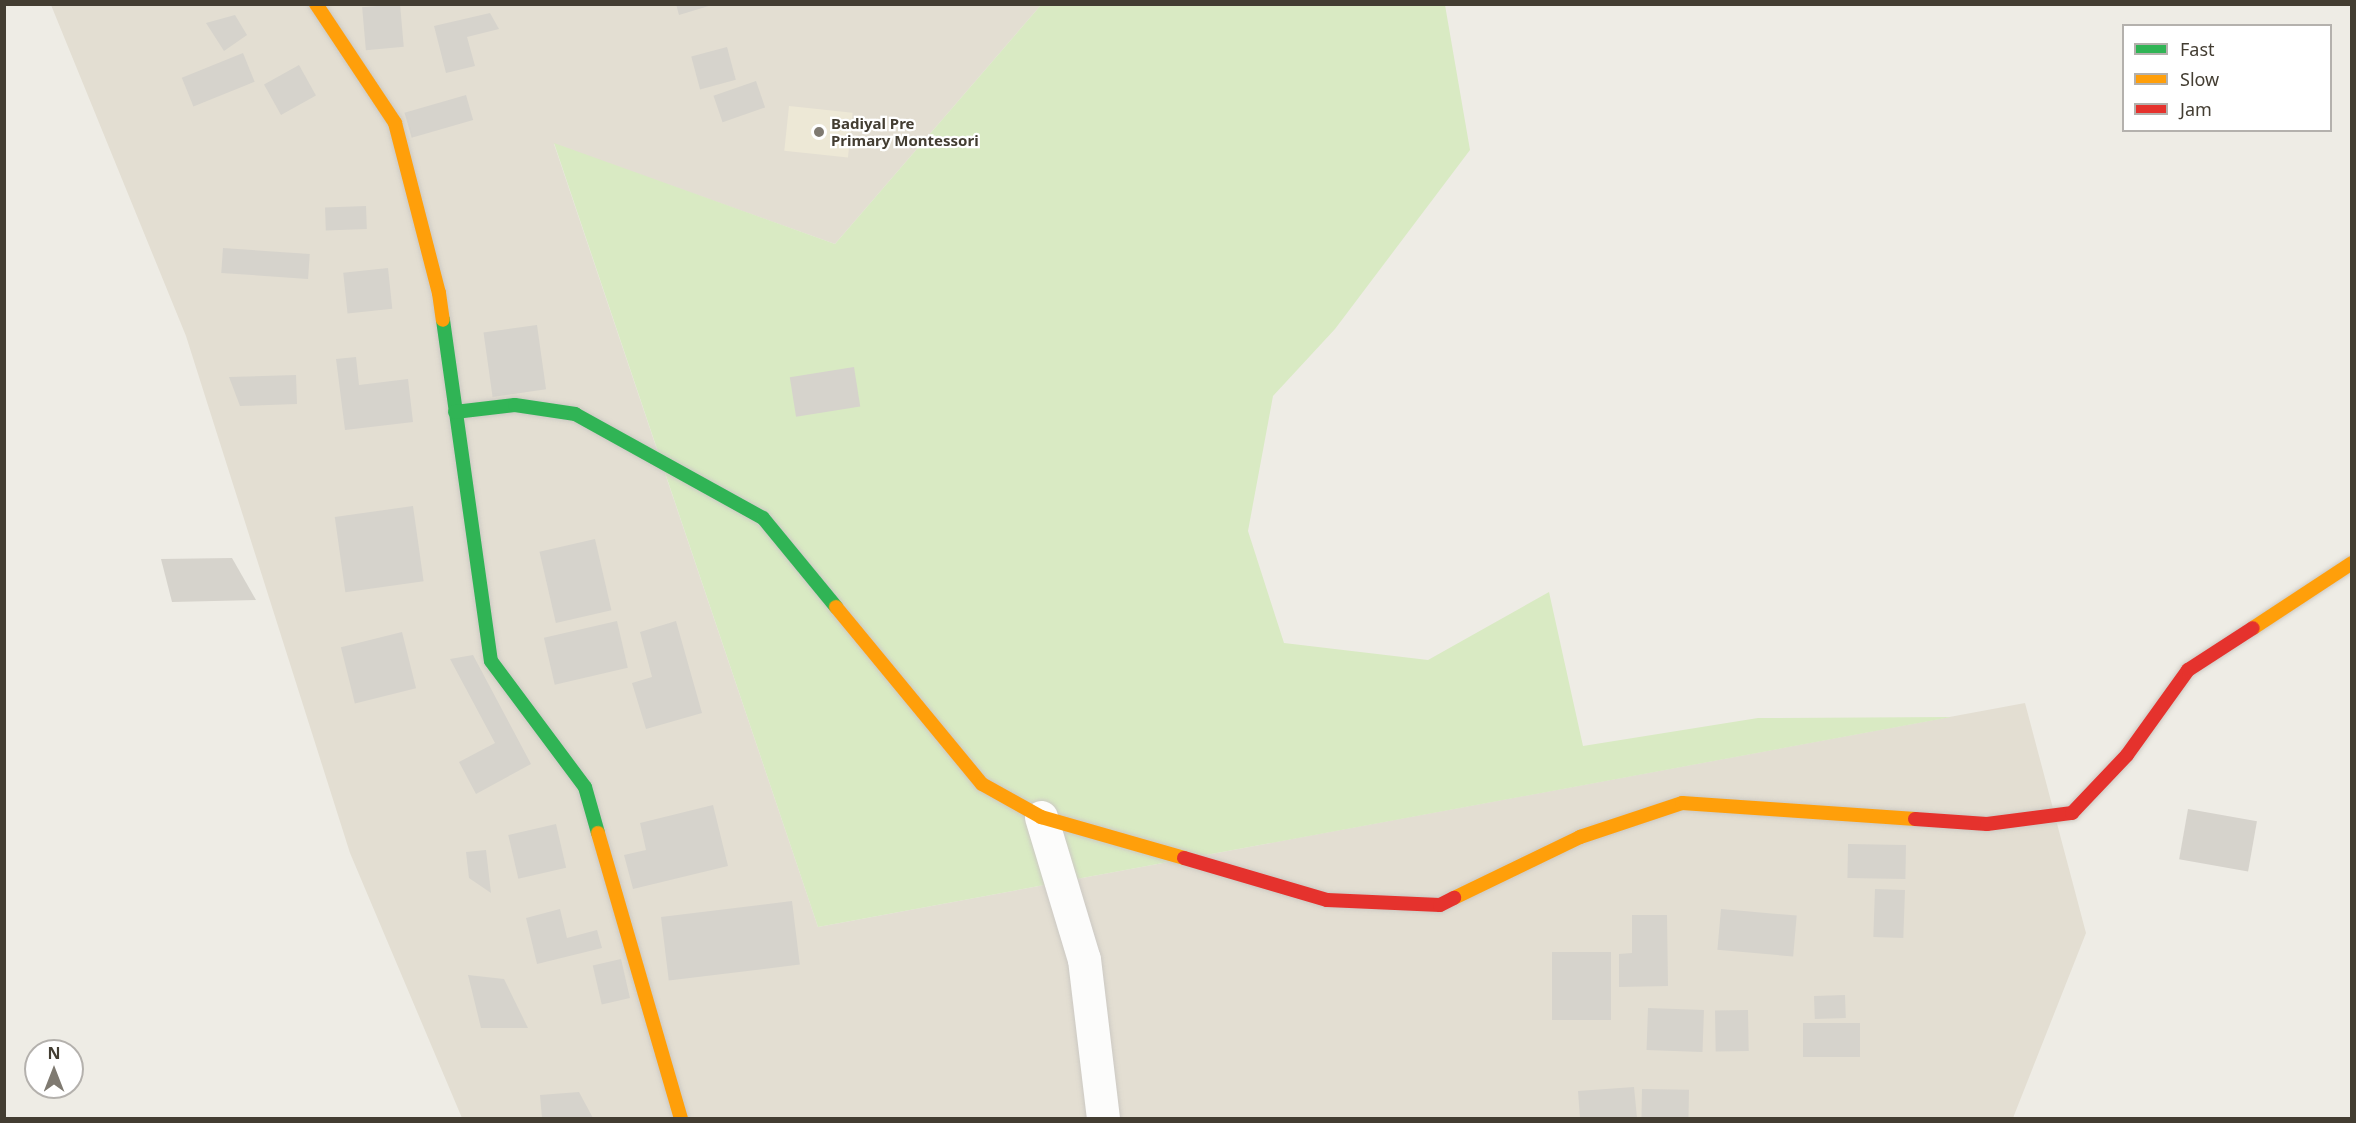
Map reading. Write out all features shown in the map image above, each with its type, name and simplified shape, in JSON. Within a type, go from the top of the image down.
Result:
[{"type":"street","points":[[315,4],[395,123],[439,293],[491,661],[585,786],[681,1119]]},
{"type":"street","points":[[455,412],[515,405],[575,414],[763,518],[982,784],[1041,817],[1327,900],[1440,905],[1580,837],[1682,803],[1987,824],[2072,813],[2127,755],[2188,670],[2352,563]]},
{"type":"street","points":[[1041,817],[1084,959],[1103,1119]]},
{"type":"shaded area","points":[[51,5],[1041,5],[835,244],[554,144],[818,927],[2025,703],[2086,933],[2013,1118],[462,1118],[350,853],[186,336]]},
{"type":"shaded area","name":"Badiyal Pre Primary Montessori","points":[[789,106],[853,113],[848,157],[784,151]]},
{"type":"green space","points":[[1041,5],[1445,5],[1470,150],[1335,329],[1273,396],[1248,531],[1284,643],[1428,660],[1549,592],[1583,746],[1758,718],[1951,717],[818,927],[554,143],[835,244]]},
{"type":"building","points":[[400,4],[404,47],[366,50],[362,7]]},
{"type":"building","points":[[676,4],[712,4],[712,5],[679,15]]},
{"type":"building","points":[[490,13],[499,29],[467,37],[475,66],[446,73],[434,26]]},
{"type":"building","points":[[235,15],[247,35],[224,51],[206,23]]},
{"type":"building","points":[[727,47],[736,80],[700,89],[691,57]]},
{"type":"building","points":[[243,53],[255,82],[193,106],[182,78]]},
{"type":"building","points":[[299,65],[316,96],[281,115],[264,84]]},
{"type":"building","points":[[756,81],[765,107],[723,122],[713,96]]},
{"type":"building","points":[[466,95],[473,120],[412,138],[404,113]]},
{"type":"building","points":[[366,206],[367,229],[326,230],[325,207]]},
{"type":"building","points":[[223,248],[310,254],[308,279],[221,273]]},
{"type":"building","points":[[388,268],[392,309],[348,313],[343,273]]},
{"type":"building","points":[[537,325],[546,389],[493,397],[484,333]]},
{"type":"building","points":[[356,357],[359,385],[408,379],[413,422],[345,430],[336,359]]},
{"type":"building","points":[[854,367],[860,407],[796,417],[790,377]]},
{"type":"building","points":[[296,375],[297,404],[240,406],[229,377]]},
{"type":"building","points":[[413,506],[424,581],[345,592],[335,517]]},
{"type":"building","points":[[595,539],[611,610],[556,623],[539,552]]},
{"type":"building","points":[[232,558],[256,600],[172,602],[161,559]]},
{"type":"building","points":[[617,621],[628,668],[555,685],[544,638]]},
{"type":"building","points":[[676,621],[702,713],[646,729],[632,683],[652,677],[640,632]]},
{"type":"building","points":[[402,632],[416,688],[355,704],[341,647]]},
{"type":"building","points":[[473,655],[531,764],[476,794],[459,762],[495,743],[450,659]]},
{"type":"building","points":[[713,805],[728,866],[633,889],[624,855],[646,850],[640,823]]},
{"type":"building","points":[[2188,809],[2257,821],[2248,871],[2179,859]]},
{"type":"building","points":[[556,824],[566,868],[518,879],[508,835]]},
{"type":"building","points":[[1848,844],[1906,845],[1905,879],[1847,878]]},
{"type":"building","points":[[486,850],[491,893],[469,878],[466,852]]},
{"type":"building","points":[[1875,889],[1905,890],[1903,938],[1873,937]]},
{"type":"building","points":[[792,901],[800,965],[669,981],[661,917]]},
{"type":"building","points":[[560,909],[567,938],[597,930],[602,948],[537,964],[526,918]]},
{"type":"building","points":[[1721,909],[1797,916],[1793,956],[1717,950]]},
{"type":"building","points":[[1632,915],[1667,915],[1668,986],[1619,987],[1619,954],[1632,953]]},
{"type":"building","points":[[1552,952],[1611,952],[1611,1020],[1552,1020]]},
{"type":"building","points":[[621,959],[630,998],[602,1004],[593,966]]},
{"type":"building","points":[[468,975],[504,979],[528,1028],[481,1028]]},
{"type":"building","points":[[1845,995],[1846,1018],[1815,1019],[1814,996]]},
{"type":"building","points":[[1648,1008],[1704,1010],[1703,1052],[1647,1050]]},
{"type":"building","points":[[1748,1010],[1749,1051],[1716,1052],[1715,1011]]},
{"type":"building","points":[[1803,1023],[1860,1023],[1860,1057],[1803,1057]]},
{"type":"building","points":[[1634,1087],[1637,1118],[1580,1118],[1578,1091]]},
{"type":"building","points":[[1642,1089],[1689,1090],[1689,1118],[1641,1118]]},
{"type":"building","points":[[579,1092],[593,1118],[542,1118],[540,1095]]},
{"type":"traffic: fast","points":[[443,320],[491,661],[585,787],[598,833]]},
{"type":"traffic: fast","points":[[455,412],[515,405],[575,414],[763,518],[836,607]]},
{"type":"traffic: slow","points":[[316,4],[395,123],[439,293],[443,320]]},
{"type":"traffic: slow","points":[[2253,628],[2352,563]]},
{"type":"traffic: slow","points":[[836,607],[982,784],[1041,817],[1184,858]]},
{"type":"traffic: slow","points":[[1454,898],[1580,837],[1682,803],[1915,819]]},
{"type":"traffic: slow","points":[[598,833],[681,1118]]},
{"type":"traffic: jam","points":[[1915,819],[1987,824],[2072,813],[2127,755],[2188,670],[2253,628]]},
{"type":"traffic: jam","points":[[1184,858],[1327,900],[1440,905],[1454,898]]},
{"type":"place","name":"Badiyal Pre Primary Montessori","points":[[819,132]]}]
